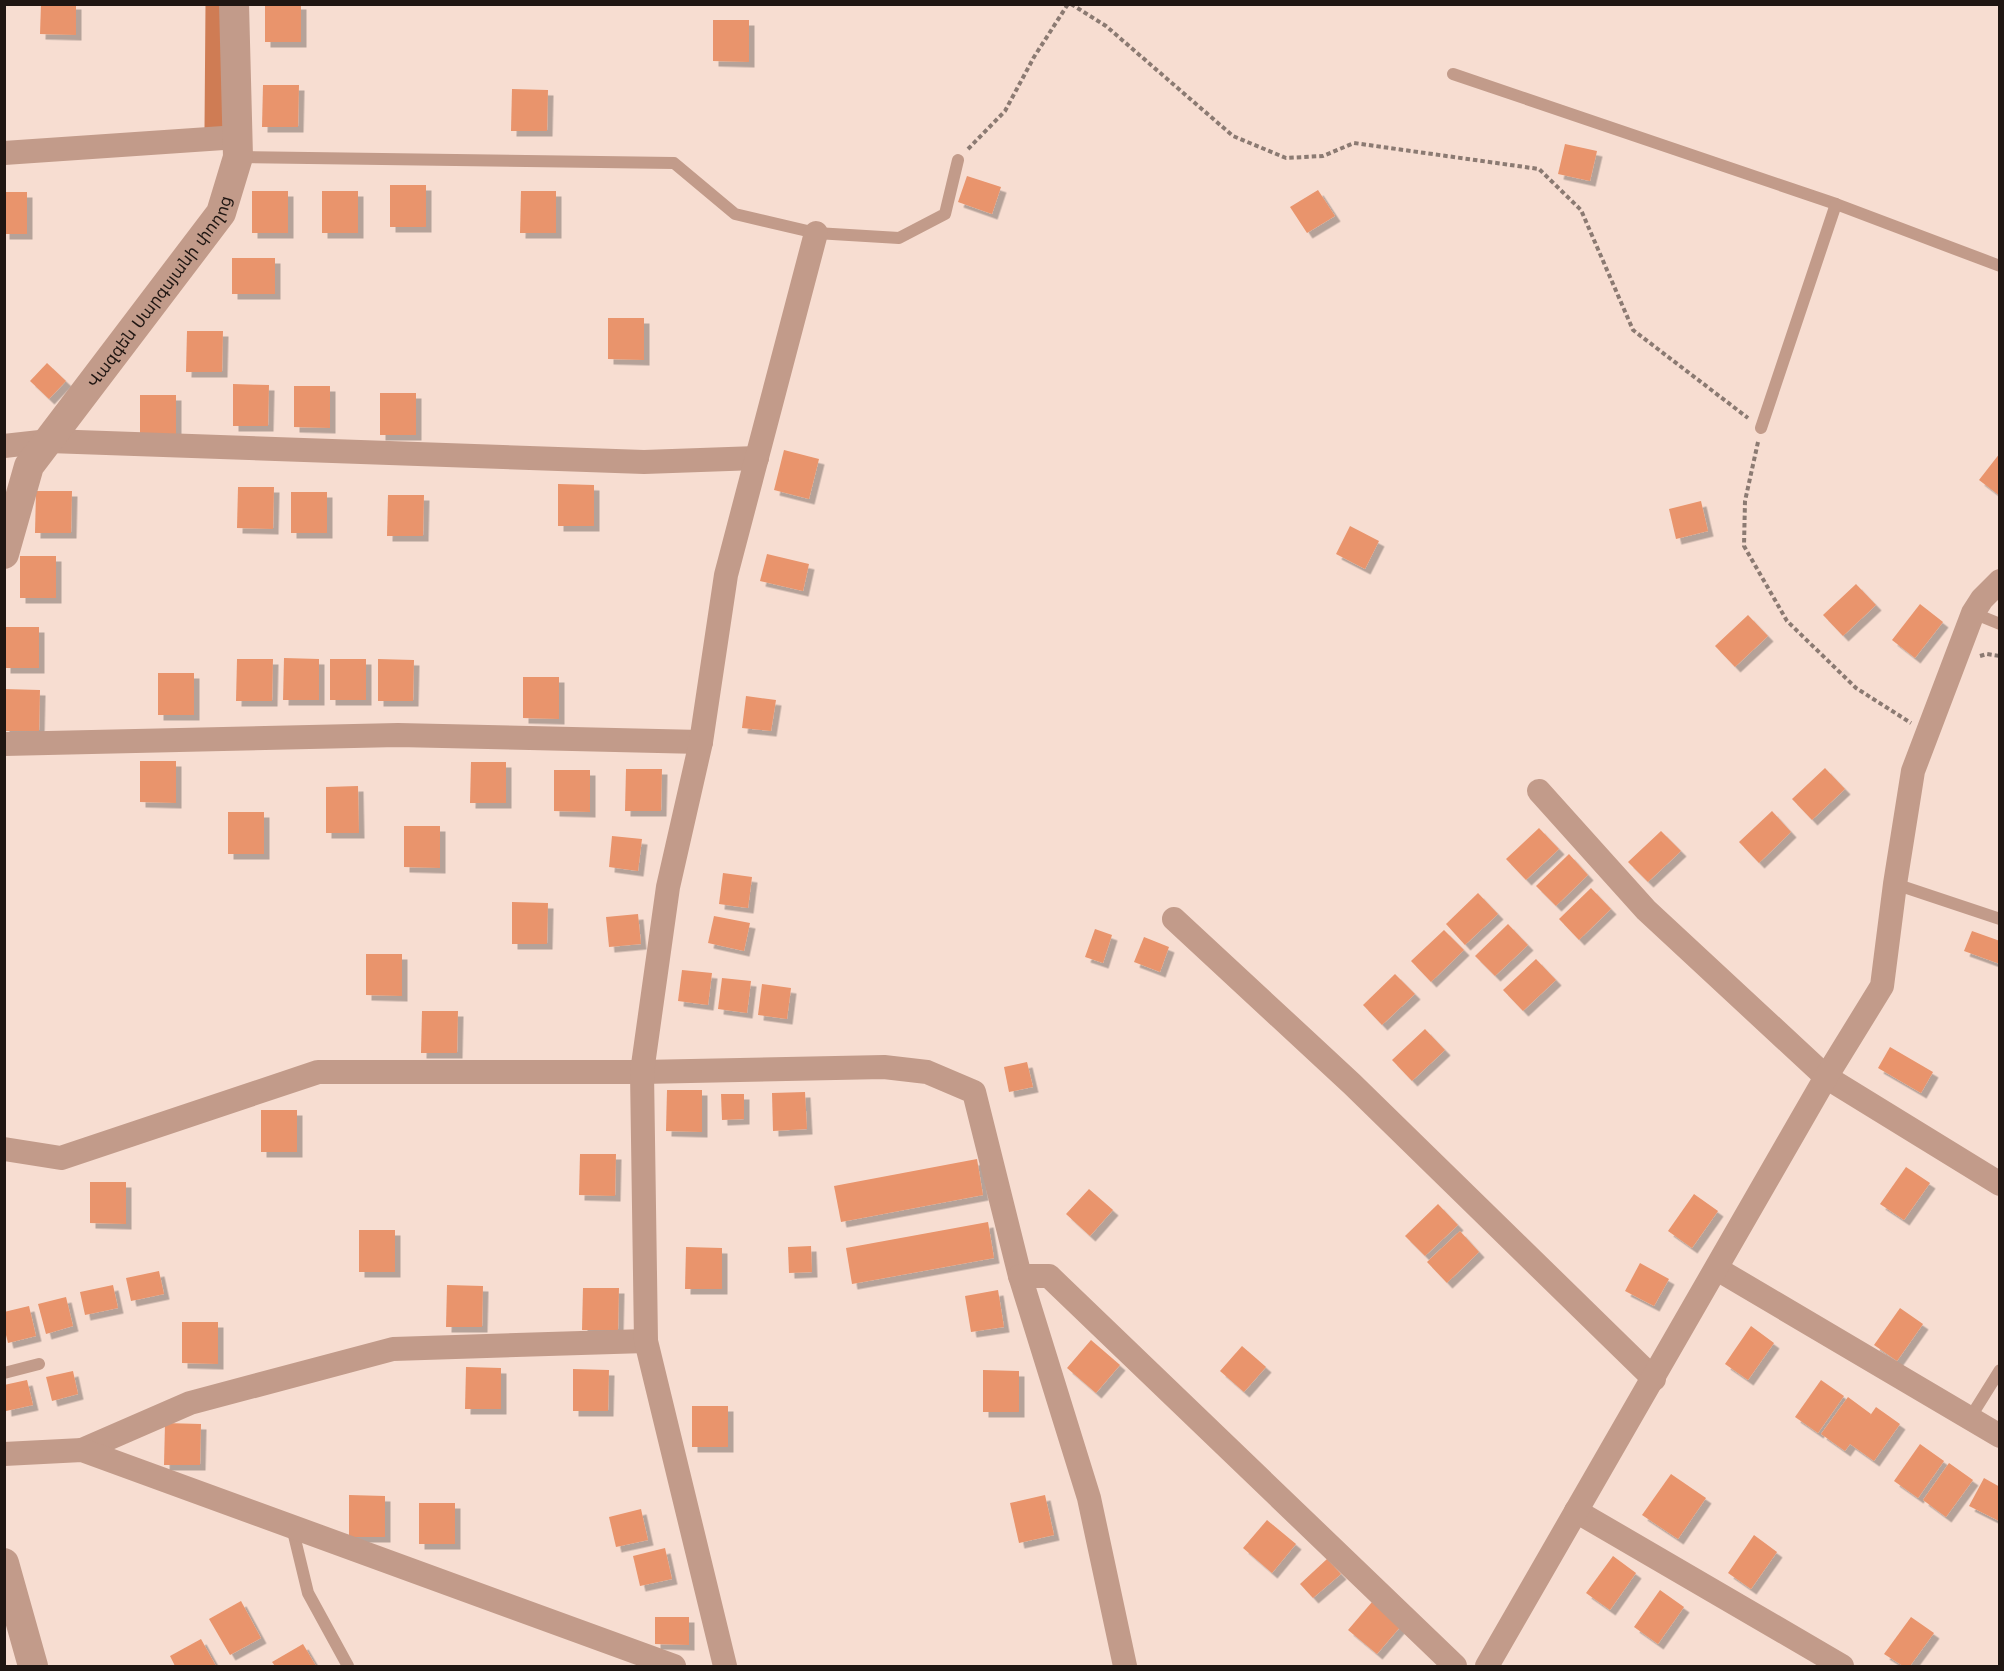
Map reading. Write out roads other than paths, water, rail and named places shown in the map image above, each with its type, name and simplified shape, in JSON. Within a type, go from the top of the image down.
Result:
[{"type":"street","name":"Վազգեն Սարգսյանի փողոց","points":[[4,554],[29,466],[221,213],[238,147],[234,4]]},
{"type":"street","points":[[4,153],[238,147]]},
{"type":"street","points":[[725,1666],[646,1341],[642,1072],[668,887],[701,742],[726,575],[816,233]]},
{"type":"street","points":[[4,446],[49,441],[644,462],[757,458]]},
{"type":"street","points":[[1486,1666],[1654,1379],[1826,1077],[1882,986],[1913,771],[1973,614],[1982,599],[2000,581]]},
{"type":"street","points":[[4,744],[398,735],[701,742]]},
{"type":"street","points":[[1539,791],[1646,910],[1826,1077],[2000,1184]]},
{"type":"street","points":[[1174,919],[1352,1084],[1654,1379]]},
{"type":"street","points":[[4,1149],[61,1158],[318,1072],[642,1072],[884,1067],[927,1072],[974,1092],[1020,1276],[1089,1498],[1125,1666]]},
{"type":"street","points":[[1717,1269],[2000,1436]]},
{"type":"street","points":[[1020,1276],[1049,1276],[1455,1666]]},
{"type":"street","points":[[4,1454],[82,1450],[190,1403],[393,1349],[646,1341]]},
{"type":"street","points":[[82,1450],[674,1666]]},
{"type":"street","points":[[1576,1512],[1842,1666]]},
{"type":"street","points":[[4,1563],[33,1666]]},
{"type":"lane","points":[[1453,74],[1836,204],[2000,266]]},
{"type":"lane","points":[[238,147],[674,163],[735,214],[816,233],[899,238],[945,214],[958,160]]},
{"type":"lane","points":[[1761,428],[1836,204]]},
{"type":"lane","points":[[1973,614],[2000,624]]},
{"type":"lane","points":[[1895,884],[2000,919]]},
{"type":"lane","points":[[4,1373],[39,1365]]},
{"type":"lane","points":[[1970,1418],[2000,1370]]},
{"type":"lane","points":[[292,1527],[308,1593],[348,1666]]},
{"type":"waterway","points":[[215,128],[216,4]]}]
